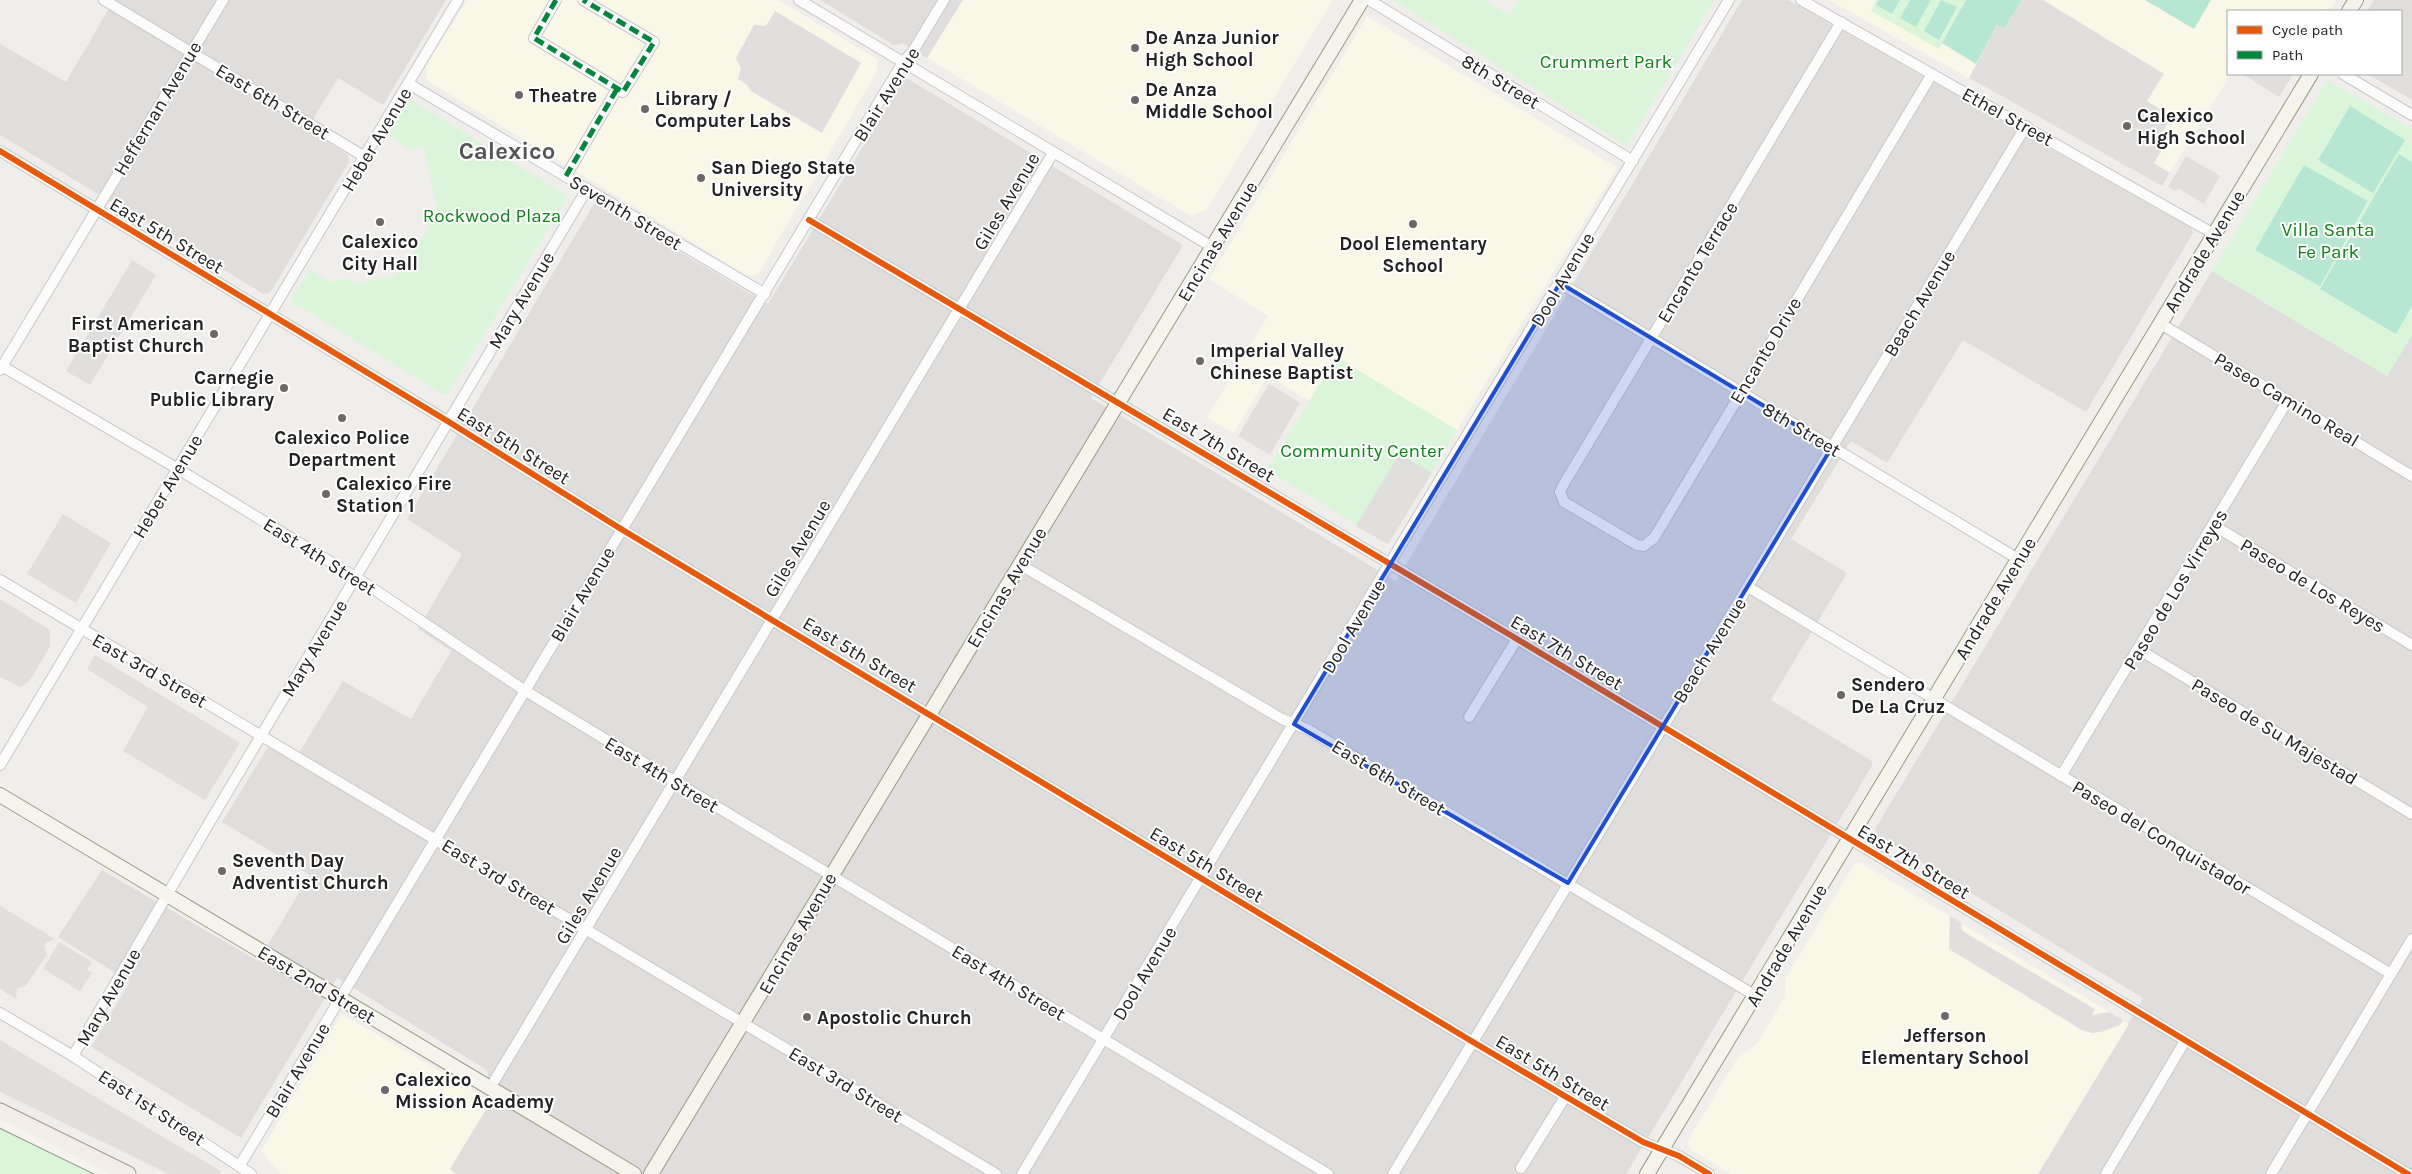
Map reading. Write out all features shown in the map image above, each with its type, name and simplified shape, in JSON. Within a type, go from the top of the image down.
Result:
[{"type":"main road","points":[[0,1111],[128,1174]]},
{"type":"street","name":"East 6th Street","points":[[104,0],[365,156]]},
{"type":"street","name":"Heffernan Avenue","points":[[1,367],[222,0]]},
{"type":"street","name":"Heber Avenue","points":[[0,765],[80,628],[178,469],[458,0]]},
{"type":"street","points":[[556,0],[534,38],[623,92],[654,42],[583,0]]},
{"type":"street","points":[[799,0],[1214,248]]},
{"type":"street","name":"Blair Avenue","points":[[240,1165],[903,62],[913,51],[944,0]]},
{"type":"street","name":"Encinas Avenue","points":[[651,1174],[744,1023],[830,876],[1019,564],[1214,248],[1362,0]]},
{"type":"street","name":"8th Street","points":[[1369,0],[1632,161]]},
{"type":"street","name":"Dool Avenue","points":[[1022,1174],[1729,0]]},
{"type":"street","name":"Ethel Street","points":[[1801,0],[2214,234]]},
{"type":"street","name":"Encanto Terrace","points":[[1564,502],[1560,492],[1562,487],[1841,22]]},
{"type":"street","name":"Encanto Drive","points":[[1564,502],[1637,545],[1644,546],[1654,538],[1932,74]]},
{"type":"street","name":"Andrade Avenue","points":[[1647,1174],[2311,75]]},
{"type":"street","points":[[2345,75],[2412,115]]},
{"type":"street","name":"Seventh Street","points":[[409,84],[765,294]]},
{"type":"street","points":[[566,176],[618,89]]},
{"type":"street","name":"Beach Avenue","points":[[1393,1174],[2026,126]]},
{"type":"street","name":"East 5th Street","points":[[0,151],[449,422],[621,529],[773,618],[1473,1042],[1643,1142],[1679,1156],[1709,1174]]},
{"type":"street","name":"Giles Avenue","points":[[490,1088],[1053,152]]},
{"type":"street","name":"Mary Avenue","points":[[73,1056],[587,189]]},
{"type":"street","name":"East 7th Street","points":[[809,220],[1517,639],[2408,1174]]},
{"type":"street","name":"8th Street","points":[[1560,283],[2018,559]]},
{"type":"street","name":"Paseo Camino Real","points":[[2161,324],[2412,476]]},
{"type":"street","name":"East 4th Street","points":[[1,367],[178,469],[357,578],[524,690],[830,876],[1328,1174]]},
{"type":"street","name":"Paseo de Los Virreyes","points":[[2060,776],[2288,400]]},
{"type":"street","name":"Paseo de Los Reyes","points":[[2213,525],[2412,645]]},
{"type":"street","name":"East 6th Street","points":[[1019,564],[1282,719],[1310,730],[1756,996]]},
{"type":"street","name":"East 3rd Street","points":[[0,580],[996,1174]]},
{"type":"street","name":"Paseo del Conquistador","points":[[1748,587],[2391,974]]},
{"type":"street","points":[[1469,717],[1517,639]]},
{"type":"street","name":"Paseo de Su Majestad","points":[[2138,649],[2412,814]]},
{"type":"street","name":"East 2nd Street","points":[[0,795],[634,1174]]},
{"type":"street","points":[[2271,1174],[2412,939]]},
{"type":"street","name":"East 1st Street","points":[[0,1013],[73,1056],[251,1174]]},
{"type":"street","points":[[2106,1174],[2185,1041]]},
{"type":"street","points":[[1522,1168],[1565,1097]]},
{"type":"street","points":[[0,1120],[111,1174]]},
{"type":"highlighted area","points":[[1560,283],[1832,447],[1568,883],[1294,724]]},
{"type":"shaded area","points":[[114,0],[446,0],[383,105],[338,78],[307,129],[348,155],[349,162],[270,293],[264,294],[0,135],[0,44],[66,82]]},
{"type":"shaded area","name":"San Diego State University","points":[[467,0],[778,0],[877,59],[878,70],[758,274],[748,276],[429,82],[426,76],[426,66]]},
{"type":"shaded area","points":[[820,0],[963,0],[927,58],[903,43],[894,45]]},
{"type":"shaded area","name":"De Anza Middle School","points":[[963,0],[1333,0],[1207,210],[1191,216],[927,58]]},
{"type":"shaded area","points":[[1742,0],[1788,0],[2191,228],[2193,233],[2086,412],[1963,340],[1887,463],[1851,441],[1791,539],[1847,573],[1771,700],[1872,761],[1872,766],[1626,1174],[456,1174],[449,1170],[491,1101],[487,1070],[337,978],[241,1138],[91,1047],[130,982],[58,937],[102,870],[258,961],[310,875],[222,822],[268,747],[294,761],[343,681],[411,719],[451,651],[418,629],[462,554],[407,519],[595,202],[768,304],[905,77],[1183,245],[1091,398],[1396,581]]},
{"type":"shaded area","name":"Calexico High School","points":[[1829,0],[2336,0],[2330,10],[2227,10],[2227,75],[2230,75],[2162,186]]},
{"type":"shaded area","points":[[2022,0],[2043,0],[2164,74],[2147,101],[2172,117],[2160,136],[2167,142],[2154,163],[2170,173],[2162,186],[1969,78],[1997,25],[2004,29]]},
{"type":"shaded area","points":[[2374,0],[2412,0],[2412,100],[2370,75],[2402,75],[2402,10],[2368,10]]},
{"type":"shaded area","points":[[775,11],[861,63],[822,133],[751,91],[747,85],[738,79],[741,68],[736,58],[754,25],[766,26]]},
{"type":"shaded area","name":"Dool Elementary School","points":[[1367,16],[1617,168],[1457,430],[1338,358],[1312,402],[1268,376],[1234,433],[1207,418],[1268,316],[1209,279]]},
{"type":"shaded area","points":[[2245,75],[2292,75],[2279,97]]},
{"type":"shaded area","points":[[2186,156],[2220,176],[2204,204],[2178,188],[2176,191],[2168,187]]},
{"type":"shaded area","points":[[132,260],[156,275],[90,385],[66,371]]},
{"type":"shaded area","points":[[2212,271],[2387,376],[2412,335],[2412,1174],[2038,1174],[2143,998],[1876,835],[1875,829]]},
{"type":"shaded area","points":[[1269,384],[1300,403],[1270,455],[1238,436]]},
{"type":"shaded area","points":[[1399,454],[1432,473],[1388,544],[1356,526]]},
{"type":"shaded area","points":[[63,514],[111,543],[76,603],[27,574]]},
{"type":"shaded area","points":[[0,599],[50,630],[50,646],[31,679],[21,687],[0,677]]},
{"type":"shaded area","points":[[95,655],[240,743],[205,800],[123,751],[148,707],[87,669]]},
{"type":"shaded area","name":"Jefferson Elementary School","points":[[1855,863],[1861,863],[2129,1024],[2038,1174],[1731,1174],[1691,1150],[1687,1142],[1738,1057],[1756,1045],[1785,997],[1785,979]]},
{"type":"shaded area","points":[[0,906],[55,939],[44,946],[47,955],[26,985],[17,989],[16,999],[0,989]]},
{"type":"shaded area","points":[[1950,916],[1962,923],[1961,928],[1964,932],[2095,1009],[2092,1015],[2109,1012],[2123,1020],[2120,1025],[2101,1032],[2092,1033],[2082,1030],[1949,949]]},
{"type":"shaded area","points":[[59,942],[92,962],[87,970],[92,973],[80,991],[43,969]]},
{"type":"shaded area","name":"Calexico Mission Academy","points":[[342,1014],[491,1101],[450,1169],[456,1174],[281,1174],[261,1151]]},
{"type":"shaded area","points":[[0,1040],[221,1171],[219,1174],[169,1174],[0,1092]]},
{"type":"green space","name":"Crummert Park","points":[[1393,0],[1484,0],[1510,15],[1519,0],[1714,0],[1627,146]]},
{"type":"green space","points":[[1876,0],[1966,0],[1939,49],[1871,11]]},
{"type":"green space","points":[[1879,0],[1900,0],[1892,14],[1876,5]]},
{"type":"green space","points":[[1910,0],[1931,0],[1916,27],[1900,18]]},
{"type":"green space","points":[[1941,0],[1957,7],[1939,40],[1924,31]]},
{"type":"green space","points":[[1966,0],[2022,0],[2004,29],[1997,25],[1976,64],[1942,43]]},
{"type":"green space","points":[[2145,0],[2211,0],[2194,29]]},
{"type":"green space","name":"Villa Santa Fe Park","points":[[2327,80],[2412,129],[2412,335],[2387,376],[2212,271]]},
{"type":"green space","name":"Rockwood Plaza","points":[[413,101],[566,195],[566,200],[448,394],[441,393],[301,307],[292,306],[291,300],[309,270],[330,282],[347,278],[358,284],[396,275],[403,269],[433,219],[437,208],[423,146],[413,151],[388,135],[409,102]]},
{"type":"green space","points":[[2350,106],[2405,140],[2373,193],[2318,160]]},
{"type":"green space","points":[[2399,154],[2412,162],[2412,306],[2396,334],[2320,289]]},
{"type":"green space","points":[[2304,165],[2368,201],[2320,286],[2255,250]]},
{"type":"green space","name":"Community Center","points":[[1336,357],[1457,430],[1388,544],[1267,470]]},
{"type":"green space","points":[[0,1125],[103,1174],[0,1174]]},
{"type":"marked path","points":[[556,0],[534,38],[623,92],[654,42],[583,0]]},
{"type":"marked path","points":[[566,176],[617,89]]},
{"type":"cycle path","points":[[0,151],[449,422],[621,529],[1473,1042],[1643,1142],[1679,1156],[1709,1174]]},
{"type":"cycle path","points":[[809,220],[1517,639],[2408,1174]]},
{"type":"place","name":"De Anza Junior High School","points":[[1135,48]]},
{"type":"place","name":"Theatre","points":[[519,95]]},
{"type":"place","name":"De Anza Middle School","points":[[1135,100]]},
{"type":"place","name":"Library / Computer Labs","points":[[645,109]]},
{"type":"place","name":"Calexico High School","points":[[2127,126]]},
{"type":"place","name":"San Diego State University","points":[[701,178]]},
{"type":"place","name":"Calexico City Hall","points":[[380,222]]},
{"type":"place","name":"Dool Elementary School","points":[[1413,224]]},
{"type":"place","name":"First American Baptist Church","points":[[214,334]]},
{"type":"place","name":"Imperial Valley Chinese Baptist","points":[[1200,361]]},
{"type":"place","name":"Carnegie Public Library","points":[[284,388]]},
{"type":"place","name":"Calexico Police Department","points":[[342,418]]},
{"type":"place","name":"Calexico Fire Station 1","points":[[326,494]]},
{"type":"place","name":"Sendero De La Cruz","points":[[1841,695]]},
{"type":"place","name":"Seventh Day Adventist Church","points":[[222,871]]},
{"type":"place","name":"Jefferson Elementary School","points":[[1945,1016]]},
{"type":"place","name":"Apostolic Church","points":[[807,1017]]},
{"type":"place","name":"Calexico Mission Academy","points":[[385,1090]]},
{"type":"district","name":"Calexico","points":[[507,151]]}]
